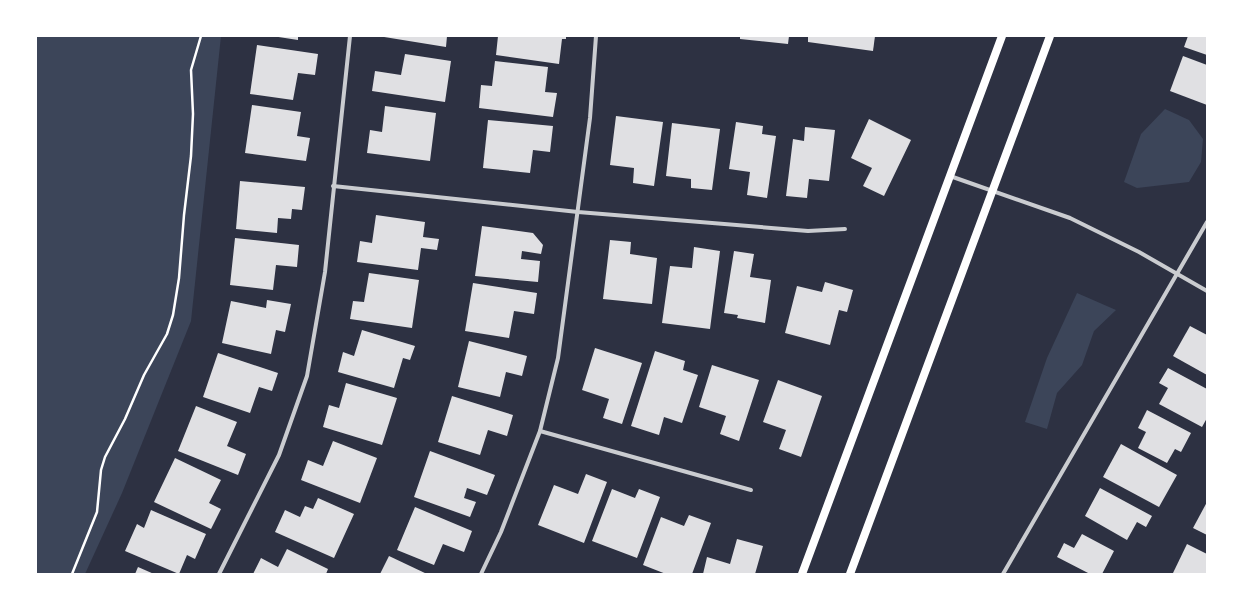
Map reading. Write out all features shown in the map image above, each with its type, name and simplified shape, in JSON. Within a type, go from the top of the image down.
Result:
[{"type":"main road","points":[[802,574],[1002,36]]},
{"type":"main road","points":[[850,574],[1050,36]]},
{"type":"street","points":[[219,574],[279,455],[307,376],[325,272],[350,36]]},
{"type":"street","points":[[481,574],[501,532],[540,431],[558,358],[590,118],[596,36]]},
{"type":"street","points":[[950,176],[1070,218],[1139,252],[1207,291]]},
{"type":"street","points":[[333,186],[578,212],[808,231],[845,229]]},
{"type":"street","points":[[1003,574],[1207,222]]},
{"type":"street","points":[[540,431],[751,490]]},
{"type":"path","points":[[72,574],[97,512],[101,470],[104,457],[170,326],[179,278],[191,156],[191,70],[201,36]]},
{"type":"shaded area","points":[[36,36],[221,36],[191,321],[122,493],[85,574],[36,574]]},
{"type":"shaded area","points":[[1165,109],[1189,120],[1203,139],[1201,162],[1189,182],[1137,188],[1124,182],[1141,134]]},
{"type":"shaded area","points":[[1077,293],[1116,310],[1094,331],[1082,365],[1057,393],[1047,429],[1025,422],[1047,358]]},
{"type":"building","points":[[272,36],[298,36],[298,40]]},
{"type":"building","points":[[378,36],[447,36],[446,47]]},
{"type":"building","points":[[498,36],[566,36],[566,39],[562,39],[559,64],[496,55]]},
{"type":"building","points":[[740,36],[789,36],[788,44],[740,39]]},
{"type":"building","points":[[808,36],[875,36],[873,51],[808,42]]},
{"type":"building","points":[[1188,36],[1207,36],[1207,55],[1184,47]]},
{"type":"building","points":[[257,45],[318,54],[315,75],[298,73],[293,100],[250,94]]},
{"type":"building","points":[[405,54],[451,61],[445,102],[372,91],[375,71],[401,75]]},
{"type":"building","points":[[1183,56],[1207,65],[1207,105],[1170,91]]},
{"type":"building","points":[[495,61],[548,67],[545,92],[557,93],[553,117],[479,108],[481,85],[492,86]]},
{"type":"building","points":[[252,105],[301,112],[297,136],[310,138],[306,161],[245,153]]},
{"type":"building","points":[[385,106],[436,113],[430,161],[367,153],[370,130],[382,132]]},
{"type":"building","points":[[616,116],[663,122],[654,186],[633,183],[634,168],[610,165]]},
{"type":"building","points":[[869,119],[911,140],[884,196],[863,186],[872,168],[851,158]]},
{"type":"building","points":[[488,120],[553,126],[550,152],[533,150],[530,173],[483,168]]},
{"type":"building","points":[[736,122],[763,126],[762,134],[776,136],[767,198],[747,195],[750,172],[729,169]]},
{"type":"building","points":[[672,123],[720,129],[712,190],[691,188],[691,179],[666,176]]},
{"type":"building","points":[[805,127],[835,130],[829,181],[809,179],[807,198],[786,196],[793,139],[804,141]]},
{"type":"building","points":[[240,181],[305,187],[302,210],[292,209],[291,219],[278,218],[277,233],[236,229]]},
{"type":"building","points":[[376,215],[425,222],[423,237],[439,239],[437,250],[421,248],[418,270],[357,262],[360,241],[372,243]]},
{"type":"building","points":[[482,226],[533,233],[543,245],[541,254],[522,251],[521,259],[540,261],[538,282],[475,276]]},
{"type":"building","points":[[235,238],[299,245],[297,267],[276,265],[273,290],[230,285]]},
{"type":"building","points":[[610,240],[631,242],[630,254],[657,258],[652,304],[603,299]]},
{"type":"building","points":[[694,247],[720,251],[710,329],[662,323],[670,266],[692,268]]},
{"type":"building","points":[[734,251],[754,254],[750,277],[771,280],[765,323],[737,318],[738,315],[724,313]]},
{"type":"building","points":[[369,273],[419,280],[412,328],[350,319],[353,301],[364,302]]},
{"type":"building","points":[[825,282],[853,290],[847,312],[839,310],[830,345],[785,333],[797,286],[822,292]]},
{"type":"building","points":[[473,283],[537,293],[534,314],[514,311],[509,338],[465,331]]},
{"type":"building","points":[[267,300],[291,304],[285,332],[276,330],[271,354],[222,343],[231,301],[266,308]]},
{"type":"building","points":[[1190,326],[1207,335],[1207,375],[1173,356]]},
{"type":"building","points":[[362,330],[415,346],[410,360],[403,358],[394,388],[338,372],[343,352],[354,356]]},
{"type":"building","points":[[469,341],[527,356],[522,376],[506,372],[500,397],[458,387]]},
{"type":"building","points":[[595,348],[642,363],[622,424],[603,418],[609,399],[582,390]]},
{"type":"building","points":[[655,351],[685,361],[683,370],[698,375],[682,423],[664,417],[659,435],[631,426]]},
{"type":"building","points":[[218,353],[278,373],[272,391],[259,387],[250,413],[203,397]]},
{"type":"building","points":[[712,365],[759,380],[739,441],[720,434],[726,416],[699,407]]},
{"type":"building","points":[[1168,368],[1207,389],[1207,418],[1202,427],[1159,404],[1168,388],[1159,383]]},
{"type":"building","points":[[778,380],[822,396],[801,457],[779,449],[786,430],[763,422]]},
{"type":"building","points":[[346,383],[397,398],[382,445],[323,427],[329,405],[339,408]]},
{"type":"building","points":[[452,396],[513,415],[507,436],[488,430],[480,455],[438,442]]},
{"type":"building","points":[[196,406],[237,422],[227,446],[246,454],[238,475],[178,451]]},
{"type":"building","points":[[1147,410],[1191,433],[1181,452],[1175,449],[1167,463],[1138,448],[1146,432],[1138,428]]},
{"type":"building","points":[[333,441],[377,458],[360,503],[301,480],[308,460],[323,466]]},
{"type":"building","points":[[1121,444],[1177,475],[1159,507],[1103,477]]},
{"type":"building","points":[[430,451],[495,475],[487,495],[467,488],[464,498],[476,502],[470,517],[414,497]]},
{"type":"building","points":[[175,458],[221,480],[209,503],[221,509],[211,529],[154,502]]},
{"type":"building","points":[[586,474],[607,482],[584,543],[538,525],[554,485],[578,494]]},
{"type":"building","points":[[1100,488],[1152,516],[1146,527],[1137,522],[1127,540],[1085,516]]},
{"type":"building","points":[[612,489],[635,498],[639,489],[660,497],[637,558],[592,541]]},
{"type":"building","points":[[318,498],[354,514],[334,558],[275,532],[285,510],[300,517],[305,506],[313,509]]},
{"type":"building","points":[[1207,502],[1207,535],[1193,528]]},
{"type":"building","points":[[415,507],[472,531],[464,552],[443,544],[434,565],[397,550]]},
{"type":"building","points":[[151,510],[206,534],[195,559],[187,555],[179,574],[125,551],[137,524],[144,528]]},
{"type":"building","points":[[689,515],[711,523],[692,574],[666,574],[643,565],[661,517],[684,526]]},
{"type":"building","points":[[1082,534],[1114,551],[1102,574],[1090,574],[1057,557],[1064,543],[1074,548]]},
{"type":"building","points":[[737,539],[763,546],[755,574],[703,574],[707,557],[730,564]]},
{"type":"building","points":[[1187,544],[1207,554],[1207,574],[1173,573]]},
{"type":"building","points":[[287,549],[328,569],[326,574],[253,574],[261,558],[278,567]]},
{"type":"building","points":[[389,556],[427,574],[380,574]]},
{"type":"building","points":[[138,567],[154,574],[135,574]]}]
